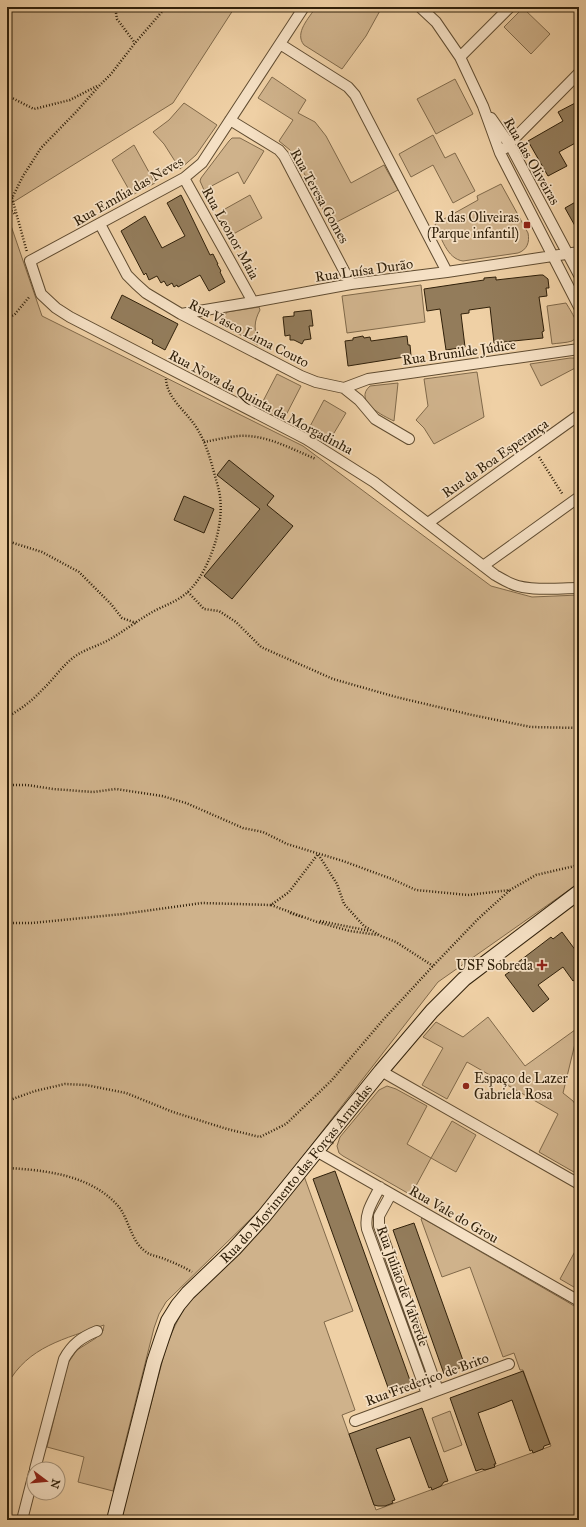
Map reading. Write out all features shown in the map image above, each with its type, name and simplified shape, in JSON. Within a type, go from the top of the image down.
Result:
[{"type":"main road","name":"Rua do Movimento das Forças Armadas","points":[[114,1520],[135,1432],[162,1338],[168,1321],[178,1305],[249,1232],[432,1011],[464,979],[579,892]]},
{"type":"street","name":"Rua Emília das Neves","points":[[30,261],[184,178],[202,162],[304,7]]},
{"type":"street","name":"Rua das Oliveiras","points":[[420,7],[436,22],[460,57],[483,106],[500,153],[579,307]]},
{"type":"street","points":[[460,57],[510,7]]},
{"type":"street","points":[[280,44],[348,87],[355,95],[447,272]]},
{"type":"street","points":[[500,153],[510,145],[579,73]]},
{"type":"street","name":"Rua das Oliveiras","points":[[483,106],[510,145],[579,275]]},
{"type":"street","name":"Rua Teresa Gomes","points":[[230,120],[278,150],[284,156],[351,284]]},
{"type":"street","name":"Rua Leonor Maia","points":[[184,178],[253,302]]},
{"type":"street","name":"Rua Vasco Lima Couto","points":[[100,224],[131,280],[146,293],[181,314],[301,376],[316,382],[344,388],[359,400],[374,419],[409,439]]},
{"type":"street","points":[[552,256],[579,252]]},
{"type":"street","name":"Rua Luísa Durão","points":[[181,314],[351,284],[447,272],[552,256]]},
{"type":"street","name":"Rua Nova da Quinta da Morgadinha","points":[[30,261],[41,294],[56,308],[70,317],[306,439],[374,482],[495,575],[518,586],[536,588],[579,588]]},
{"type":"street","name":"Rua Brunilde Júdice","points":[[344,388],[368,380],[579,349]]},
{"type":"street","name":"Rua da Boa Esperança","points":[[428,523],[579,415]]},
{"type":"street","points":[[483,566],[575,500]]},
{"type":"street","points":[[381,1071],[579,1184]]},
{"type":"street","name":"Rua Vale do Grou","points":[[316,1151],[579,1301]]},
{"type":"street","name":"Rua Julião de Valverde","points":[[380,1187],[368,1211],[366,1223],[367,1229],[427,1394]]},
{"type":"street","name":"Rua Julião de Valverde","points":[[391,1194],[379,1216],[379,1226],[438,1390]]},
{"type":"street","points":[[37,1461],[64,1359],[77,1341],[97,1331]]},
{"type":"street","name":"Rua Frederico de Brito","points":[[355,1421],[509,1364]]},
{"type":"street","points":[[22,1520],[27,1501]]},
{"type":"path","points":[[115,7],[117,19],[135,43]]},
{"type":"path","points":[[12,198],[23,176],[41,148],[111,74],[166,7]]},
{"type":"path","points":[[7,98],[12,98],[34,109],[70,100],[100,84]]},
{"type":"path","points":[[7,186],[12,198],[30,261]]},
{"type":"path","points":[[7,207],[16,215]]},
{"type":"path","points":[[7,319],[24,304],[38,286]]},
{"type":"path","points":[[7,717],[16,712],[43,690],[58,671],[77,655],[111,639],[155,610],[181,598],[188,592],[197,580],[205,566],[219,527],[221,503],[218,484],[204,442],[198,430],[171,394],[166,383],[166,366]]},
{"type":"path","points":[[204,442],[239,436],[256,437],[273,441],[320,461]]},
{"type":"path","points":[[533,448],[564,497],[575,500]]},
{"type":"path","points":[[7,541],[42,552],[79,572],[111,604],[122,618],[136,623]]},
{"type":"path","points":[[188,592],[204,608],[220,610],[236,622],[261,647],[334,679],[396,697],[480,717],[531,727],[579,728]]},
{"type":"path","points":[[7,785],[27,785],[53,789],[93,792],[116,789],[162,796],[186,803],[243,828],[263,832],[287,844],[343,861],[392,879],[416,890],[468,895],[510,890]]},
{"type":"path","points":[[271,904],[289,892],[318,854]]},
{"type":"path","points":[[318,854],[337,884],[344,904],[364,926],[381,936],[396,942],[433,966]]},
{"type":"path","points":[[7,1101],[35,1091],[65,1084],[86,1085],[126,1093],[173,1112],[226,1129],[260,1137],[286,1124],[332,1081],[374,1030],[433,966],[478,919],[510,890],[536,876],[579,865]]},
{"type":"path","points":[[7,923],[32,923],[159,910],[202,903],[271,904],[317,922],[350,931],[381,936]]},
{"type":"path","points":[[271,904],[298,916],[374,932]]},
{"type":"path","points":[[7,1168],[43,1170],[99,1189],[119,1207],[140,1247],[146,1252],[177,1264],[202,1279]]},
{"type":"shaded area","points":[[7,7],[235,7],[173,103],[7,206]]},
{"type":"shaded area","points":[[316,7],[382,7],[366,36],[342,69],[304,45],[301,40],[302,31],[306,21]]},
{"type":"shaded area","points":[[523,8],[550,34],[531,54],[504,27]]},
{"type":"shaded area","points":[[272,77],[306,100],[298,113],[315,122],[326,136],[351,183],[384,165],[398,190],[331,225],[294,154],[279,141],[293,120],[258,98]]},
{"type":"shaded area","points":[[455,79],[473,114],[436,134],[417,99]]},
{"type":"shaded area","points":[[184,103],[217,125],[196,155],[180,169],[164,144],[153,132],[169,120]]},
{"type":"shaded area","points":[[433,135],[445,158],[455,153],[475,191],[453,203],[433,165],[411,177],[399,154]]},
{"type":"shaded area","points":[[232,138],[240,138],[264,151],[244,184],[238,172],[204,190],[200,181],[201,178]]},
{"type":"shaded area","points":[[134,145],[155,183],[132,195],[112,160]]},
{"type":"shaded area","points":[[501,184],[528,233],[529,240],[526,248],[518,253],[463,261],[457,259],[445,247],[435,224],[478,200],[477,196]]},
{"type":"shaded area","points":[[250,195],[262,218],[228,237],[216,214]]},
{"type":"shaded area","points":[[7,214],[42,316],[303,446],[491,586],[532,597],[579,595],[579,883],[438,982],[265,1205],[166,1302],[159,1314],[154,1328],[113,1491],[78,1482],[84,1457],[47,1447],[68,1363],[77,1350],[96,1338],[103,1331],[104,1325],[62,1340],[37,1353],[26,1361],[7,1385]]},
{"type":"shaded area","points":[[421,285],[425,322],[347,333],[342,296]]},
{"type":"shaded area","points":[[566,303],[578,328],[578,333],[572,341],[552,344],[547,306]]},
{"type":"shaded area","points":[[259,307],[260,310],[256,318],[255,326],[256,334],[260,342],[258,345],[223,325],[222,319],[227,312]]},
{"type":"shaded area","points":[[579,358],[579,366],[541,386],[530,364]]},
{"type":"shaded area","points":[[477,372],[484,417],[434,444],[424,428],[416,420],[428,406],[424,379]]},
{"type":"shaded area","points":[[277,374],[301,386],[284,419],[260,407]]},
{"type":"shaded area","points":[[398,383],[394,421],[377,412],[367,402],[365,397],[370,386]]},
{"type":"shaded area","points":[[324,400],[346,413],[328,443],[307,432]]},
{"type":"shaded area","points":[[488,1017],[525,1066],[579,1027],[563,1093],[573,1101],[579,1110],[579,1175],[539,1152],[558,1114],[467,1062],[447,1099],[422,1085],[443,1048],[423,1037],[436,1022],[463,1037]]},
{"type":"shaded area","points":[[387,1086],[396,1089],[427,1106],[407,1144],[431,1158],[411,1195],[343,1156],[339,1153],[337,1146],[340,1137],[379,1090]]},
{"type":"shaded area","points":[[452,1121],[476,1135],[456,1172],[431,1158]]},
{"type":"shaded area","points":[[304,1176],[353,1311],[324,1322],[355,1410],[342,1415],[376,1510],[551,1446],[523,1370],[520,1370],[514,1353],[503,1357],[470,1267],[442,1277],[421,1219],[422,1218],[579,1309],[579,1520],[122,1520],[125,1503],[165,1351],[178,1320],[188,1303]]},
{"type":"shaded area","points":[[579,1244],[579,1290],[560,1279]]},
{"type":"shaded area","points":[[450,1411],[462,1445],[444,1452],[432,1418]]},
{"type":"building","points":[[579,101],[579,141],[559,152],[567,166],[548,176],[528,141],[563,121],[558,112]]},
{"type":"building","points":[[181,195],[210,255],[213,254],[225,282],[209,291],[200,275],[178,287],[177,285],[174,287],[172,283],[167,286],[164,281],[161,283],[157,276],[149,280],[146,273],[144,275],[121,231],[145,216],[162,248],[185,236],[167,203]]},
{"type":"building","points":[[579,200],[579,233],[565,208]]},
{"type":"building","points":[[543,275],[548,279],[549,288],[546,288],[547,296],[539,297],[544,331],[542,332],[543,338],[494,343],[490,307],[469,310],[469,313],[461,314],[465,347],[446,350],[440,309],[427,311],[424,289],[484,280],[484,278],[496,277],[496,280]]},
{"type":"building","points":[[122,295],[178,324],[165,350],[152,343],[153,340],[111,318]]},
{"type":"building","points":[[311,310],[313,326],[309,326],[311,339],[304,340],[302,344],[294,340],[290,340],[290,335],[285,336],[283,317],[294,316],[294,312]]},
{"type":"building","points":[[363,336],[364,338],[370,337],[371,341],[407,336],[411,356],[348,366],[345,341]]},
{"type":"building","points":[[229,460],[274,496],[267,505],[293,526],[232,599],[204,576],[260,509],[217,475]]},
{"type":"building","points":[[184,496],[214,509],[204,533],[174,520]]},
{"type":"building","points":[[562,932],[579,955],[579,977],[573,981],[563,967],[538,985],[549,999],[533,1012],[505,975],[515,968],[513,966],[551,937],[553,939]]},
{"type":"building","points":[[335,1171],[412,1386],[390,1393],[313,1179]]},
{"type":"building","points":[[414,1223],[465,1366],[444,1374],[393,1230]]},
{"type":"building","points":[[523,1371],[550,1444],[533,1453],[532,1450],[530,1451],[512,1400],[478,1413],[496,1464],[494,1464],[495,1467],[476,1471],[450,1398]]},
{"type":"building","points":[[422,1408],[448,1481],[432,1490],[431,1487],[429,1488],[410,1437],[376,1449],[395,1500],[392,1501],[393,1503],[385,1506],[374,1505],[349,1434]]},
{"type":"place","name":"R das Oliveiras (Parque infantil)","points":[[527,225]]},
{"type":"place","name":"USF Sobreda","points":[[542,965]]},
{"type":"place","name":"Espaço de Lazer Gabriela Rosa","points":[[466,1086]]}]
